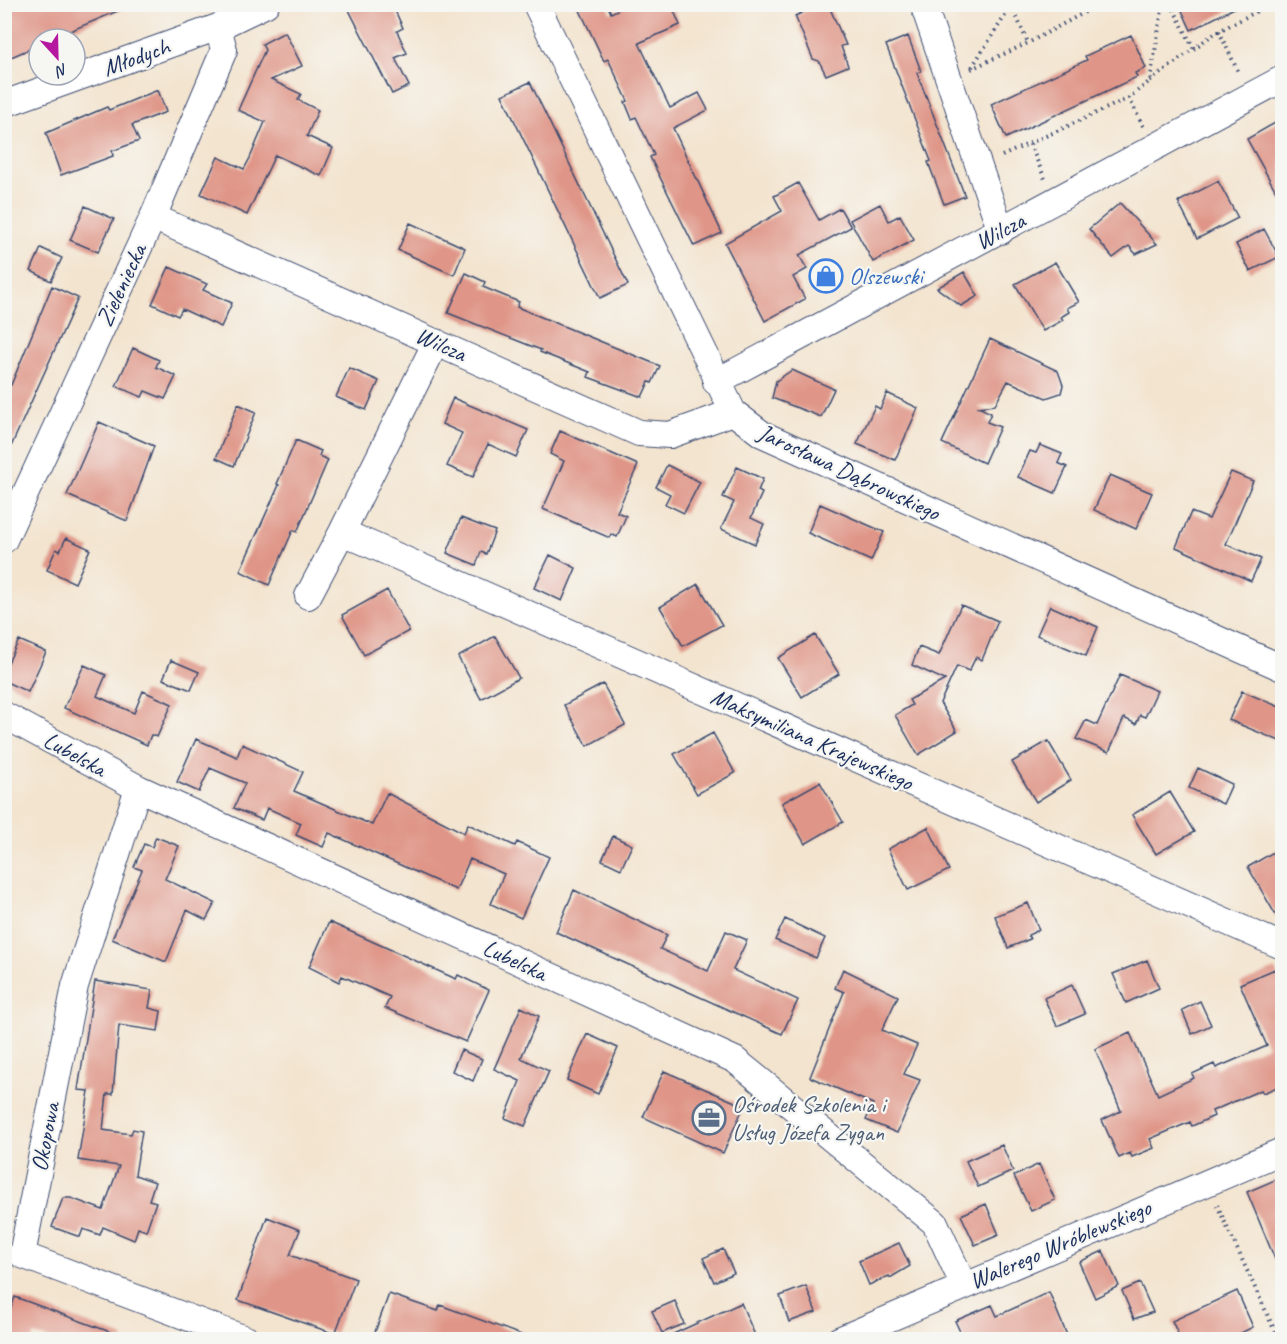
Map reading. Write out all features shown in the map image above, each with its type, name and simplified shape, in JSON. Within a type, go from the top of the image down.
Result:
[{"type":"street","name":"Młodych","points":[[4,104],[218,27],[266,4]]},
{"type":"street","name":"Jarosława Dąbrowskiego","points":[[536,4],[716,382],[733,412],[762,434],[1282,668]]},
{"type":"street","points":[[923,4],[1001,231]]},
{"type":"street","name":"Zieleniecka","points":[[4,540],[153,217],[224,50],[218,27]]},
{"type":"street","name":"Wilcza","points":[[716,382],[1282,79]]},
{"type":"street","name":"Wilcza","points":[[153,217],[639,433],[670,435],[712,422],[733,412]]},
{"type":"street","points":[[308,596],[436,342]]},
{"type":"street","name":"Maksymiliana Krajewskiego","points":[[342,532],[1282,946]]},
{"type":"street","name":"Lubelska","points":[[4,715],[138,788],[735,1060],[935,1222],[963,1284]]},
{"type":"street","name":"Okopowa","points":[[138,788],[75,987],[22,1256],[248,1340]]},
{"type":"street","name":"Walerego Wróblewskiego","points":[[839,1340],[963,1284],[1282,1151]]},
{"type":"path","points":[[1012,5],[970,69],[1028,43],[1100,4]]},
{"type":"path","points":[[1150,81],[1163,4]]},
{"type":"path","points":[[1171,4],[1194,48]]},
{"type":"path","points":[[979,167],[1129,98],[1219,31],[1270,4]]},
{"type":"path","points":[[1012,5],[1028,43]]},
{"type":"path","points":[[1219,31],[1249,96]]},
{"type":"path","points":[[1129,98],[1153,149]]},
{"type":"path","points":[[1030,144],[1055,201]]},
{"type":"path","points":[[1206,1182],[1279,1340]]},
{"type":"building","points":[[4,4],[132,5],[80,27],[27,27],[27,50],[4,60]]},
{"type":"building","points":[[360,4],[392,4],[403,28],[397,31],[407,53],[395,58],[409,86],[392,94],[349,10]]},
{"type":"building","points":[[577,4],[607,4],[611,13],[629,4],[671,4],[680,25],[639,43],[670,108],[699,93],[708,110],[673,128],[722,233],[694,246],[650,157],[654,155],[636,117],[632,119],[625,102],[628,101],[608,59],[604,61]]},
{"type":"building","points":[[821,4],[828,4],[846,45],[841,46],[848,66],[826,75],[819,61],[813,59],[795,16]]},
{"type":"building","points":[[1179,4],[1242,4],[1191,30]]},
{"type":"building","points":[[285,32],[302,66],[271,80],[301,94],[298,100],[318,110],[307,136],[333,148],[321,176],[275,155],[247,215],[201,194],[218,157],[244,169],[250,158],[265,122],[238,110],[265,50],[262,44]]},
{"type":"building","points":[[1131,35],[1146,68],[1135,73],[1137,77],[1006,138],[991,104],[1087,60],[1085,56]]},
{"type":"building","points":[[908,36],[921,71],[917,73],[965,196],[944,204],[928,162],[931,161],[886,45]]},
{"type":"building","points":[[530,82],[628,285],[600,298],[502,95]]},
{"type":"building","points":[[158,90],[166,112],[132,125],[139,141],[112,151],[113,156],[61,175],[46,133],[107,107],[109,110]]},
{"type":"building","points":[[1282,119],[1282,202],[1247,139]]},
{"type":"building","points":[[1218,181],[1238,218],[1197,239],[1178,202]]},
{"type":"building","points":[[798,183],[819,220],[840,208],[851,227],[799,255],[807,269],[793,277],[805,299],[765,321],[725,243],[782,211],[774,196]]},
{"type":"building","points":[[1120,203],[1157,244],[1136,254],[1129,246],[1113,258],[1089,229]]},
{"type":"building","points":[[880,204],[889,221],[900,215],[914,240],[873,262],[850,220]]},
{"type":"building","points":[[85,206],[114,219],[98,252],[70,240]]},
{"type":"building","points":[[410,223],[465,248],[454,275],[398,250]]},
{"type":"building","points":[[1264,229],[1279,257],[1250,271],[1236,244]]},
{"type":"building","points":[[41,248],[62,258],[51,281],[31,271]]},
{"type":"building","points":[[1055,262],[1079,302],[1067,308],[1069,312],[1061,317],[1063,320],[1043,331],[1015,284]]},
{"type":"building","points":[[169,267],[207,284],[203,290],[232,303],[221,327],[182,309],[178,316],[152,304]]},
{"type":"building","points":[[964,272],[978,296],[961,306],[937,288]]},
{"type":"building","points":[[466,273],[485,282],[483,287],[519,302],[517,307],[660,366],[652,383],[649,382],[642,397],[588,377],[590,372],[448,313]]},
{"type":"building","points":[[52,286],[78,298],[4,462],[4,382],[11,385]]},
{"type":"building","points":[[990,339],[1058,371],[1063,385],[1061,393],[1046,398],[1008,381],[995,405],[978,407],[991,413],[987,422],[1000,427],[984,463],[942,443]]},
{"type":"building","points":[[133,348],[159,360],[156,367],[176,376],[165,399],[145,391],[142,397],[116,386]]},
{"type":"building","points":[[349,368],[379,381],[366,410],[336,397]]},
{"type":"building","points":[[792,370],[834,389],[821,417],[772,398],[776,381]]},
{"type":"building","points":[[887,393],[918,408],[895,460],[857,444],[875,406],[880,409]]},
{"type":"building","points":[[453,398],[528,430],[516,457],[488,444],[473,477],[447,466],[462,433],[442,424]]},
{"type":"building","points":[[238,404],[256,412],[234,466],[216,458]]},
{"type":"building","points":[[99,422],[154,446],[127,521],[67,495]]},
{"type":"building","points":[[560,431],[638,465],[617,512],[626,516],[617,537],[611,534],[610,538],[543,509],[564,461],[550,454]]},
{"type":"building","points":[[296,440],[321,451],[319,456],[328,460],[297,532],[293,530],[269,585],[240,571],[279,485],[277,484]]},
{"type":"building","points":[[1040,445],[1062,454],[1058,463],[1067,467],[1055,493],[1018,477],[1030,451],[1036,453]]},
{"type":"building","points":[[667,465],[700,482],[684,513],[665,504],[670,494],[656,487]]},
{"type":"building","points":[[737,467],[763,479],[758,491],[762,493],[751,518],[764,524],[755,544],[721,529],[734,502],[723,497]]},
{"type":"building","points":[[1231,472],[1253,481],[1226,544],[1261,559],[1251,581],[1176,547],[1191,512],[1209,519]]},
{"type":"building","points":[[1110,475],[1152,493],[1136,529],[1094,510]]},
{"type":"building","points":[[820,504],[884,532],[871,561],[808,533]]},
{"type":"building","points":[[461,518],[495,531],[486,554],[481,552],[476,565],[447,553]]},
{"type":"building","points":[[66,538],[90,549],[75,583],[47,570],[56,549],[60,551]]},
{"type":"building","points":[[550,555],[576,568],[562,601],[534,588]]},
{"type":"building","points":[[698,584],[722,625],[683,646],[660,607]]},
{"type":"building","points":[[387,590],[409,631],[364,655],[342,615]]},
{"type":"building","points":[[961,605],[998,621],[982,660],[976,657],[969,671],[957,666],[940,703],[957,731],[918,755],[895,715],[912,705],[909,700],[945,680],[912,665],[919,647],[939,655]]},
{"type":"building","points":[[1050,606],[1098,627],[1086,656],[1037,635]]},
{"type":"building","points":[[815,635],[839,674],[802,697],[778,658]]},
{"type":"building","points":[[495,636],[519,678],[481,699],[458,657]]},
{"type":"building","points":[[19,640],[46,652],[28,692],[4,681],[4,671]]},
{"type":"building","points":[[171,660],[199,672],[191,690],[163,679]]},
{"type":"building","points":[[84,665],[106,675],[97,696],[134,713],[143,691],[172,704],[157,737],[151,735],[147,745],[64,708]]},
{"type":"building","points":[[1120,675],[1157,691],[1145,717],[1140,715],[1136,724],[1124,718],[1109,752],[1076,739],[1086,720],[1097,725]]},
{"type":"building","points":[[603,684],[625,725],[587,746],[564,705]]},
{"type":"building","points":[[1242,691],[1282,708],[1282,742],[1229,720]]},
{"type":"building","points":[[713,733],[735,773],[697,794],[674,754]]},
{"type":"building","points":[[196,739],[237,757],[242,744],[303,772],[294,791],[372,825],[387,793],[464,833],[468,824],[515,846],[517,842],[549,857],[521,918],[491,904],[504,874],[470,859],[456,890],[329,833],[323,847],[296,835],[301,823],[267,808],[262,820],[234,808],[245,783],[210,768],[199,792],[177,782]]},
{"type":"building","points":[[1048,741],[1071,780],[1036,802],[1012,762]]},
{"type":"building","points":[[1198,768],[1232,784],[1223,804],[1189,788]]},
{"type":"building","points":[[820,782],[843,822],[805,844],[782,803]]},
{"type":"building","points":[[1170,792],[1194,832],[1156,854],[1132,815]]},
{"type":"building","points":[[928,827],[949,870],[908,890],[888,849]]},
{"type":"building","points":[[613,836],[632,845],[621,869],[602,860]]},
{"type":"building","points":[[156,837],[179,846],[165,879],[215,903],[206,920],[187,910],[166,962],[112,939],[142,870],[134,867],[144,844],[152,847]]},
{"type":"building","points":[[1282,847],[1282,926],[1248,867]]},
{"type":"building","points":[[574,890],[667,935],[660,949],[708,971],[726,931],[747,940],[733,970],[798,1000],[782,1034],[556,932]]},
{"type":"building","points":[[1028,903],[1039,930],[1028,935],[1030,939],[1008,948],[995,916]]},
{"type":"building","points":[[785,919],[825,938],[816,958],[775,940]]},
{"type":"building","points":[[329,922],[456,979],[458,975],[489,990],[466,1042],[385,1008],[390,997],[342,976],[339,982],[309,967]]},
{"type":"building","points":[[1147,960],[1159,988],[1126,1003],[1113,974]]},
{"type":"building","points":[[843,969],[898,996],[882,1030],[917,1045],[904,1074],[920,1080],[897,1133],[866,1120],[873,1104],[810,1077],[844,992],[835,988]]},
{"type":"building","points":[[1275,969],[1282,987],[1282,1085],[1263,1093],[1261,1090],[1212,1111],[1214,1116],[1192,1126],[1190,1122],[1150,1139],[1154,1148],[1132,1157],[1130,1153],[1119,1158],[1102,1120],[1121,1111],[1095,1049],[1130,1033],[1158,1095],[1194,1078],[1192,1074],[1214,1064],[1216,1068],[1267,1046],[1240,984]]},
{"type":"building","points":[[95,981],[152,990],[149,1008],[161,1011],[158,1031],[119,1025],[113,1094],[107,1094],[103,1130],[131,1134],[133,1129],[142,1131],[135,1175],[155,1182],[149,1200],[156,1202],[146,1231],[138,1228],[134,1240],[103,1227],[100,1235],[83,1229],[80,1237],[52,1227],[63,1198],[71,1198],[103,1210],[119,1166],[78,1160],[89,1091],[78,1090]]},
{"type":"building","points":[[1072,985],[1085,1014],[1057,1026],[1044,998]]},
{"type":"building","points":[[1200,1001],[1211,1025],[1192,1034],[1182,1010]]},
{"type":"building","points":[[521,1007],[539,1016],[521,1058],[549,1071],[525,1126],[505,1118],[520,1081],[494,1069]]},
{"type":"building","points":[[587,1034],[618,1048],[598,1094],[567,1080]]},
{"type":"building","points":[[461,1050],[482,1059],[473,1081],[452,1071]]},
{"type":"building","points":[[664,1071],[744,1106],[723,1153],[643,1117]]},
{"type":"building","points":[[1002,1145],[1013,1171],[978,1187],[966,1161]]},
{"type":"building","points":[[1039,1164],[1055,1200],[1031,1211],[1014,1176]]},
{"type":"building","points":[[1282,1177],[1282,1276],[1247,1192]]},
{"type":"building","points":[[986,1204],[999,1235],[975,1245],[961,1215]]},
{"type":"building","points":[[267,1217],[300,1230],[290,1255],[356,1279],[335,1334],[238,1300]]},
{"type":"building","points":[[899,1243],[910,1266],[890,1278],[889,1276],[869,1285],[859,1261]]},
{"type":"building","points":[[723,1249],[734,1273],[714,1282],[703,1258]]},
{"type":"building","points":[[1103,1251],[1119,1286],[1095,1298],[1079,1262]]},
{"type":"building","points":[[1140,1283],[1153,1312],[1134,1319],[1122,1291]]},
{"type":"building","points":[[806,1286],[816,1312],[789,1322],[780,1296]]},
{"type":"building","points":[[1237,1291],[1253,1327],[1227,1340],[1181,1340],[1172,1321]]},
{"type":"building","points":[[1049,1292],[1069,1340],[964,1340],[955,1321],[992,1305],[997,1316]]},
{"type":"building","points":[[389,1294],[438,1311],[440,1305],[527,1337],[527,1340],[372,1340]]},
{"type":"building","points":[[15,1297],[124,1337],[123,1340],[51,1340],[34,1335],[33,1340],[4,1340],[4,1326]]},
{"type":"building","points":[[675,1301],[684,1324],[662,1333],[652,1311]]},
{"type":"building","points":[[741,1303],[757,1340],[660,1340]]},
{"type":"place","name":"Olszewski","points":[[826,276]]},
{"type":"place","name":"Ośrodek Szkolenia i Usług Józefa Zygan","points":[[709,1118]]}]
